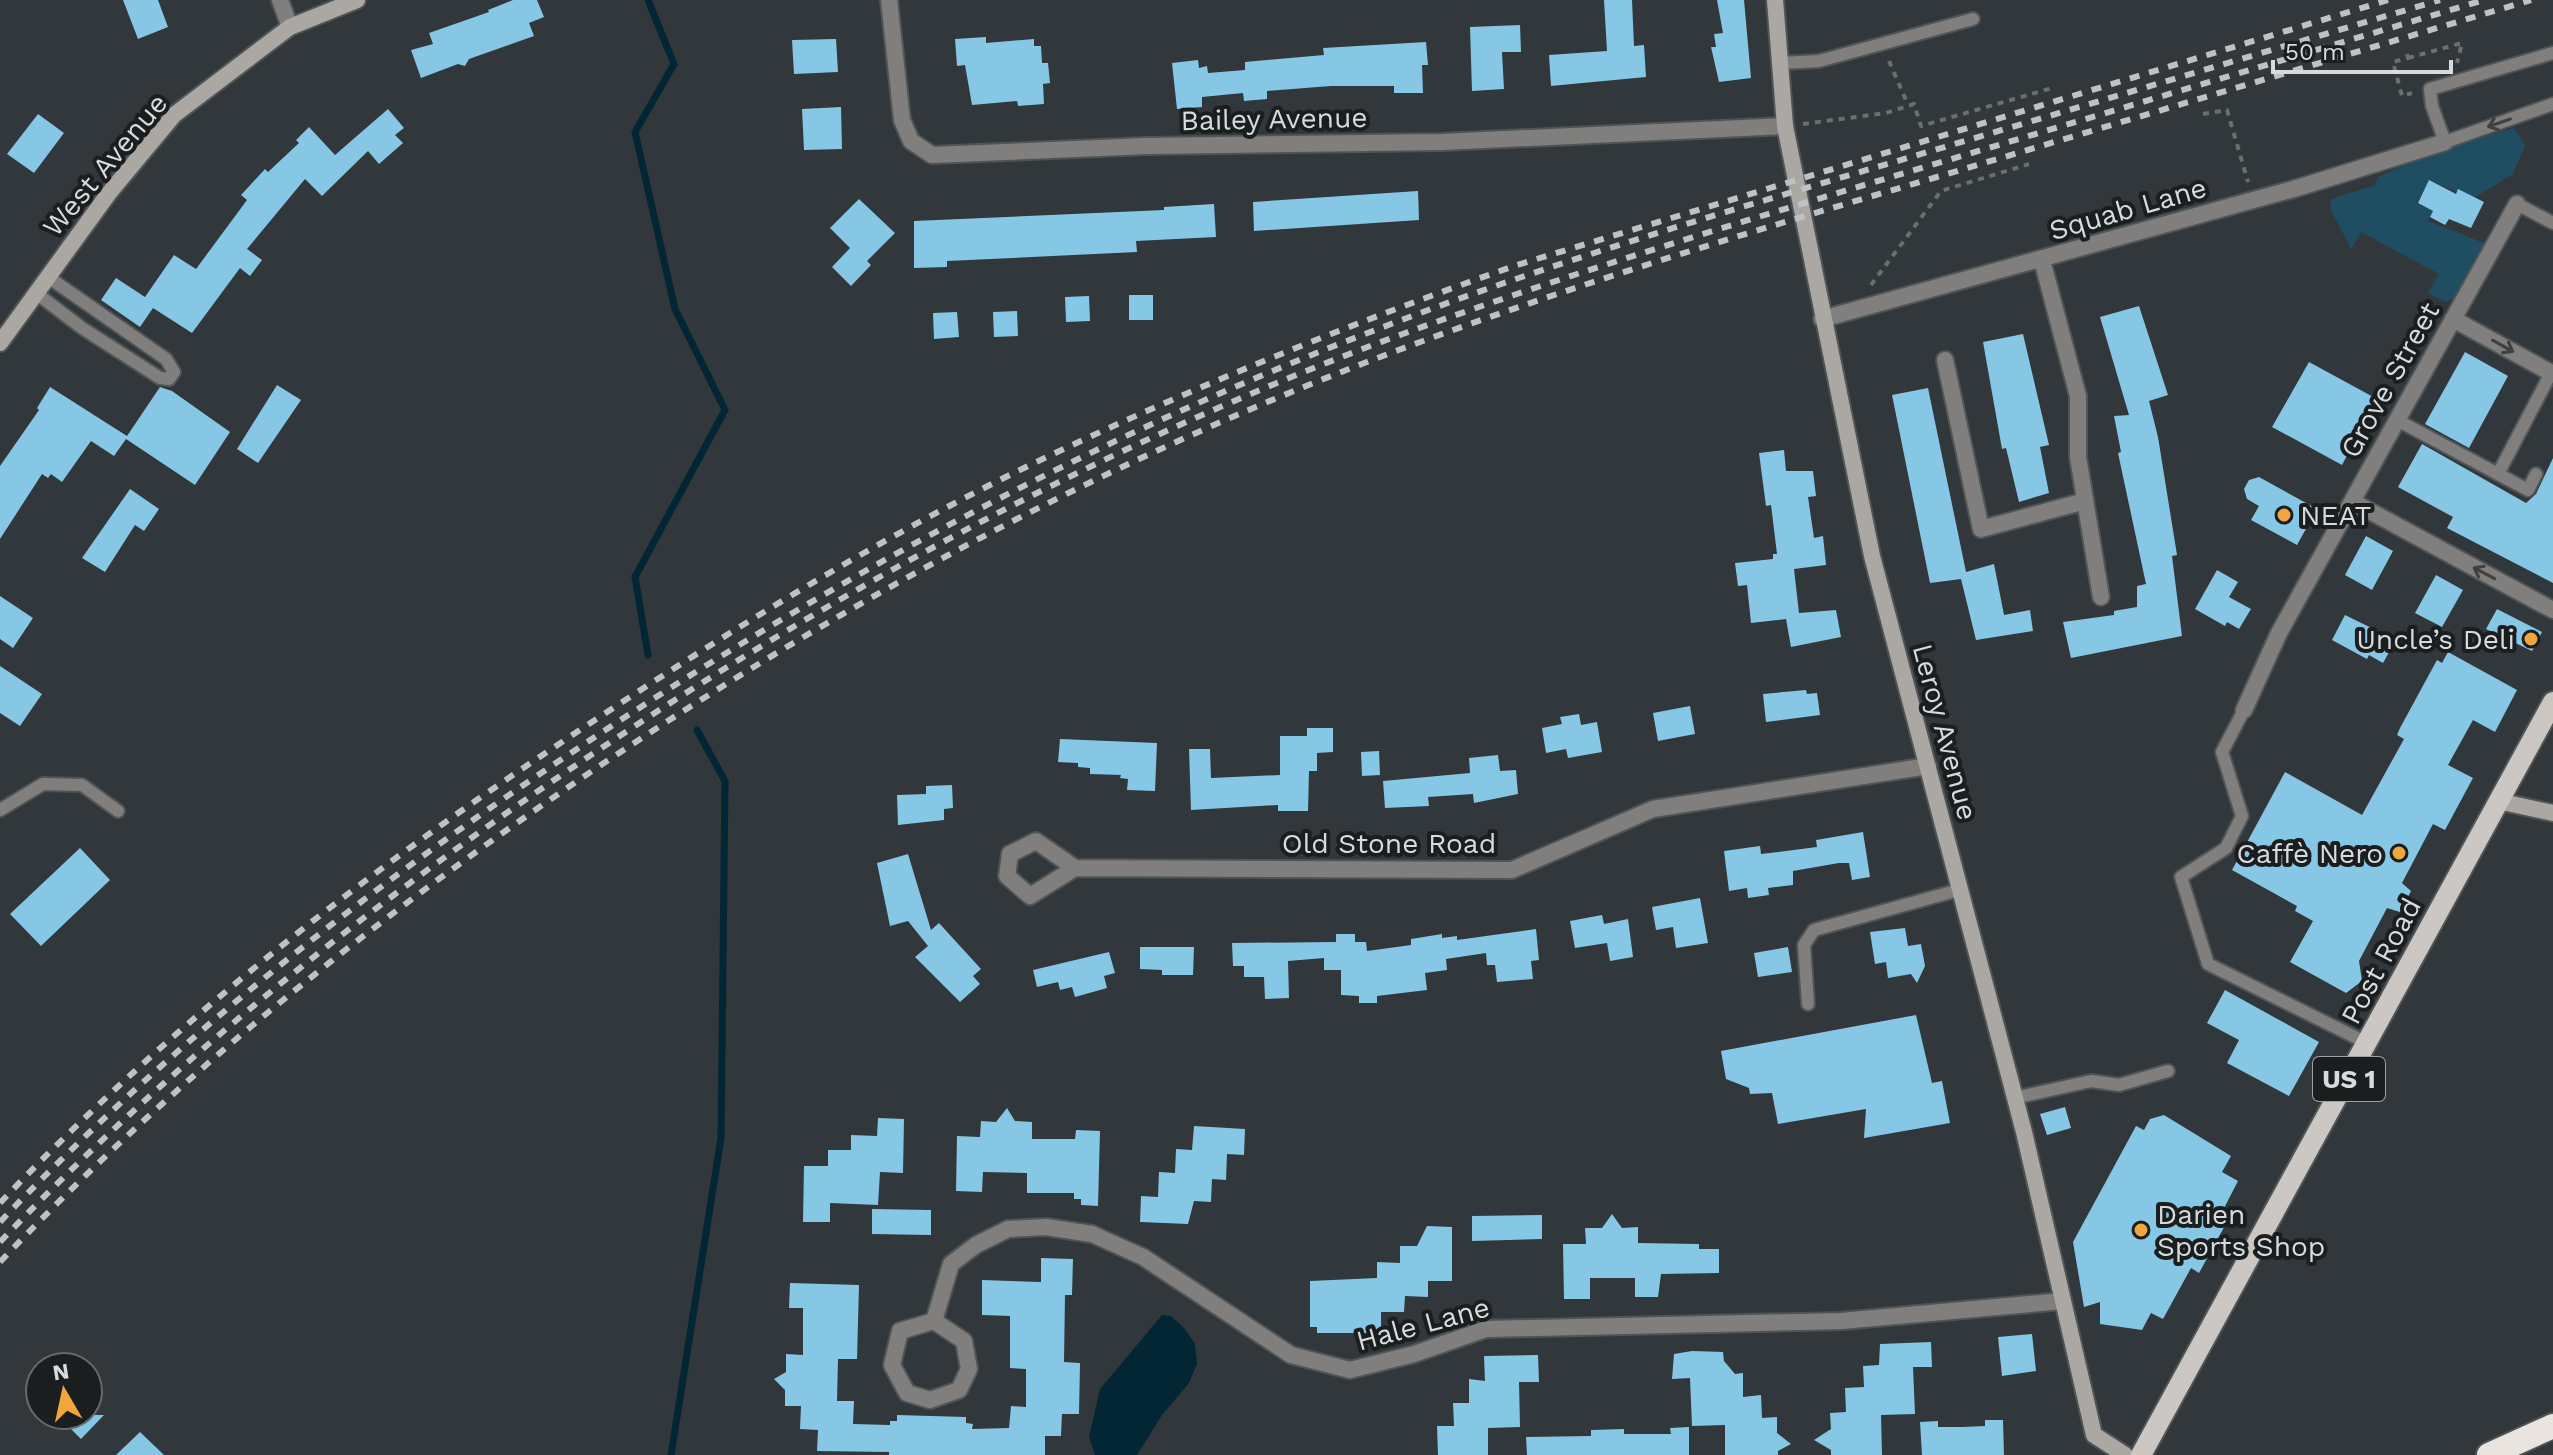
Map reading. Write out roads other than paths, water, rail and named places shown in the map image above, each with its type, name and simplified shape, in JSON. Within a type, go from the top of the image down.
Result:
[{"type":"highway","points":[[2489,1455],[2553,1426]]},
{"type":"main road","name":"Post Road","points":[[2141,1455],[2369,1044],[2553,702]]},
{"type":"street","points":[[280,0],[290,27]]},
{"type":"street","name":"West Avenue","points":[[0,343],[109,193],[174,115],[290,27],[357,0]]},
{"type":"street","name":"Bailey Avenue","points":[[889,0],[902,120],[911,141],[932,155],[1146,146],[1442,142],[1785,126]]},
{"type":"street","name":"Leroy Avenue","points":[[1775,0],[1785,126],[1872,556],[2014,1098],[2094,1435],[2125,1455]]},
{"type":"street","name":"Squab Lane","points":[[1822,319],[2042,260],[2445,142]]},
{"type":"street","name":"Grove Street","points":[[2244,710],[2279,633],[2517,204]]},
{"type":"street","points":[[2042,260],[2078,396],[2078,457],[2101,597]]},
{"type":"street","points":[[2453,319],[2552,373]]},
{"type":"street","points":[[1945,360],[1981,529],[2085,501]]},
{"type":"street","points":[[2353,502],[2553,610]]},
{"type":"street","name":"Old Stone Road","points":[[1075,868],[1512,870],[1653,809],[1928,766]]},
{"type":"street","points":[[2498,801],[2553,813]]},
{"type":"street","name":"Hale Lane","points":[[934,1321],[951,1264],[976,1245],[1008,1229],[1046,1227],[1092,1234],[1143,1257],[1291,1355],[1350,1370],[1414,1354],[1486,1329],[1841,1321],[2063,1301]]},
{"type":"street","points":[[934,1321],[964,1341],[969,1369],[959,1390],[930,1400],[907,1393],[892,1365],[900,1331],[934,1321]]},
{"type":"lane","points":[[1781,63],[1819,61],[1973,19]]},
{"type":"lane","points":[[2553,53],[2430,89],[2445,142],[2553,104]]},
{"type":"lane","points":[[2517,204],[2553,223]]},
{"type":"lane","points":[[36,293],[82,328],[160,378],[169,379],[174,372],[166,359],[48,277]]},
{"type":"lane","points":[[2498,474],[2552,373]]},
{"type":"lane","points":[[2397,420],[2528,490],[2536,474]]},
{"type":"lane","points":[[2244,710],[2222,752],[2242,816],[2226,848],[2181,877],[2208,964],[2369,1044]]},
{"type":"lane","points":[[0,811],[43,784],[82,785],[118,811]]},
{"type":"lane","points":[[1808,1004],[1804,945],[1814,930],[1959,890]]},
{"type":"lane","points":[[2014,1098],[2091,1081],[2119,1085],[2168,1071]]},
{"type":"waterway","points":[[648,0],[674,64],[635,132],[675,309],[725,410],[635,577],[648,655]]},
{"type":"waterway","points":[[671,1455],[721,1138],[725,781],[697,730]]},
{"type":"railway","points":[[0,1203],[127,1078],[194,1019],[263,961],[404,852],[550,750],[724,637],[902,531],[1024,468],[1268,359],[1517,265],[2388,0]]},
{"type":"railway","points":[[0,1222],[131,1093],[200,1032],[417,860],[568,755],[761,632],[860,574],[1063,467],[1271,372],[1441,305],[1569,261],[2440,0]]},
{"type":"railway","points":[[0,1242],[136,1108],[281,983],[509,811],[683,695],[779,636],[976,524],[1077,473],[1284,380],[1522,292],[1792,207],[2484,0]]},
{"type":"railway","points":[[0,1262],[68,1192],[211,1061],[362,938],[518,822],[691,706],[786,647],[883,591],[1081,487],[1284,395],[1524,305],[1799,218],[2531,0]]},
{"type":"place","name":"NEAT","points":[[2284,515]]},
{"type":"place","name":"Uncle’s Deli","points":[[2531,639]]},
{"type":"place","name":"Caffè Nero","points":[[2399,853]]},
{"type":"place","name":"Darien Sports Shop","points":[[2141,1230]]}]
